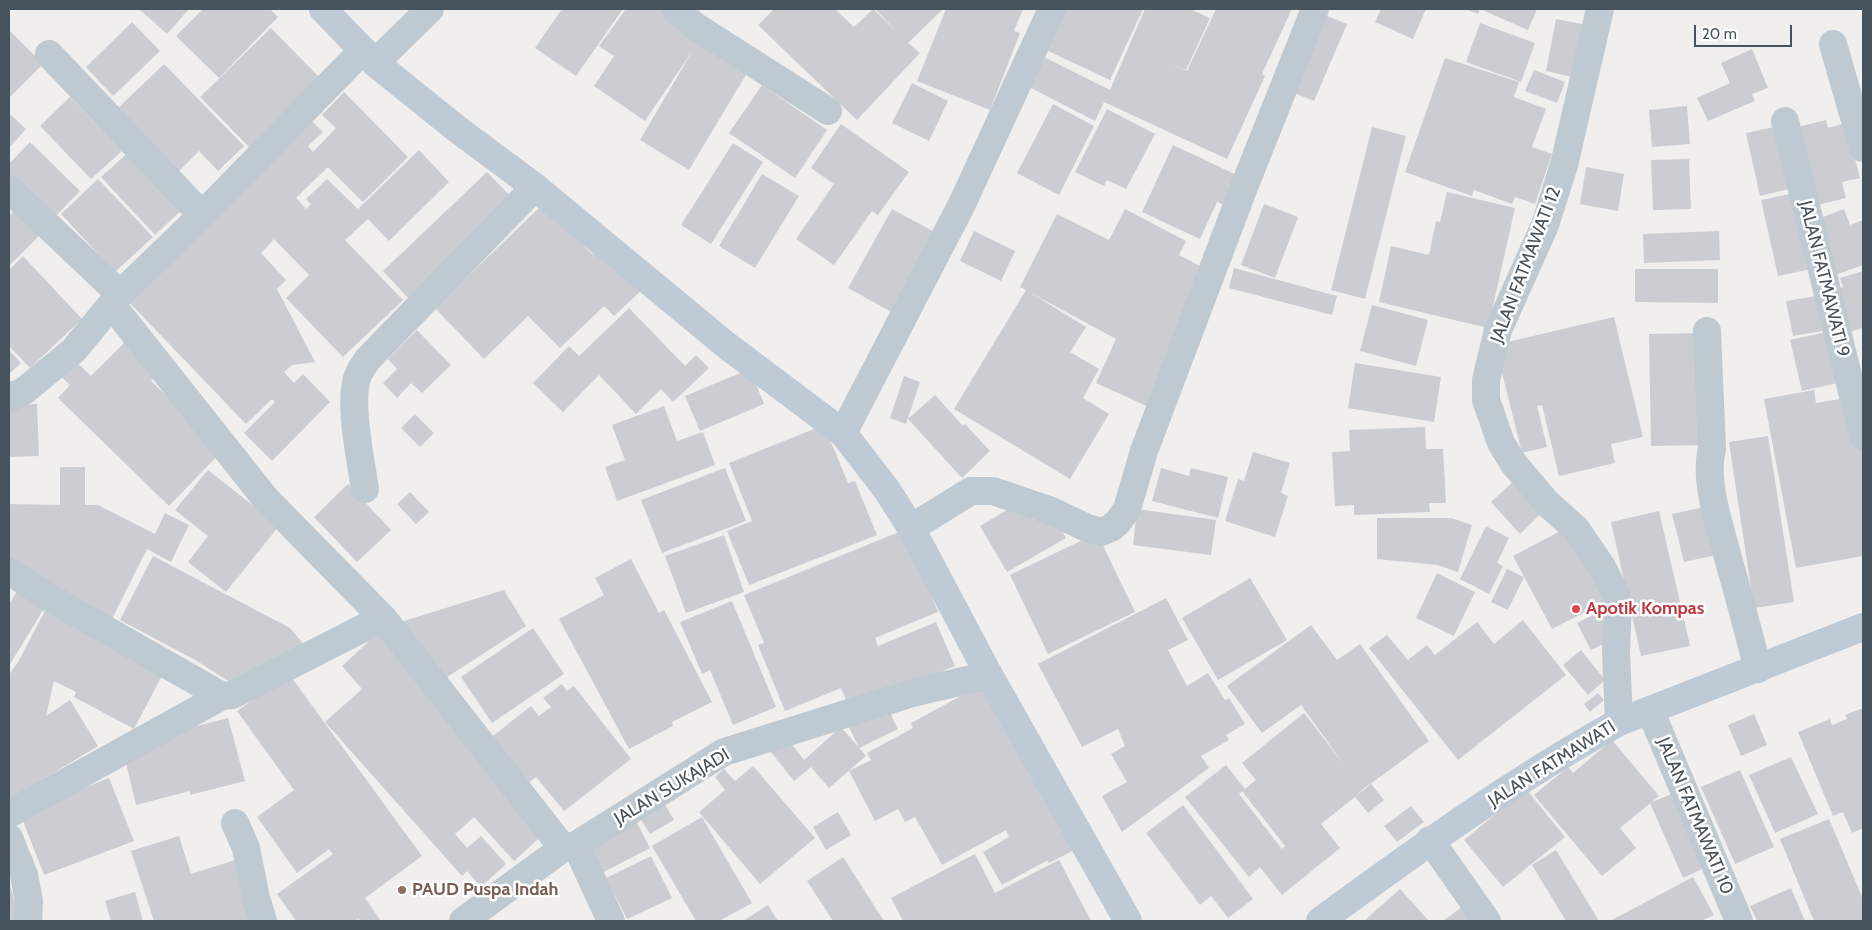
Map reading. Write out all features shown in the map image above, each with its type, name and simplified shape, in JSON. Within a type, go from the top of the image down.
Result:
[{"type":"street","points":[[323,9],[369,56],[457,130],[535,187],[726,345],[843,433],[887,490],[911,528],[989,675],[1128,921]]},
{"type":"street","points":[[9,398],[24,391],[74,350],[116,300],[202,215],[369,56],[430,9]]},
{"type":"street","points":[[675,9],[695,26],[828,111]]},
{"type":"street","points":[[843,433],[962,204],[1052,9]]},
{"type":"street","points":[[911,528],[971,491],[982,490],[993,490],[1050,510],[1087,528],[1101,532],[1111,528],[1118,522],[1127,509],[1144,451],[1244,187],[1315,9]]},
{"type":"street","name":"JALAN FATMAWATI 12","points":[[1600,9],[1564,165],[1545,225],[1498,330],[1486,380],[1486,400],[1501,443],[1514,464],[1547,503],[1576,529],[1602,567],[1616,594],[1618,603],[1616,652],[1619,722]]},
{"type":"street","points":[[1833,44],[1863,148]]},
{"type":"street","points":[[49,54],[202,215]]},
{"type":"street","name":"JALAN FATMAWATI 9","points":[[1785,122],[1863,436]]},
{"type":"street","points":[[365,489],[356,423],[355,388],[358,374],[367,360],[535,187]]},
{"type":"street","points":[[9,189],[116,300],[265,498],[383,618],[570,846],[611,921]]},
{"type":"street","points":[[1708,331],[1712,449],[1708,461],[1709,474],[1723,538],[1758,669]]},
{"type":"street","points":[[9,571],[50,598],[222,696]]},
{"type":"street","points":[[9,814],[222,696],[232,695],[383,618]]},
{"type":"street","name":"JALAN FATMAWATI","points":[[1320,921],[1430,840],[1591,737],[1619,722],[1863,628]]},
{"type":"street","name":"JALAN SUKAJADI","points":[[463,921],[570,846],[724,752],[916,692],[989,675]]},
{"type":"street","name":"JALAN FATMAWATI 10","points":[[1650,710],[1739,921]]},
{"type":"street","points":[[235,823],[246,848],[256,898],[263,921]]},
{"type":"street","points":[[9,838],[24,874],[29,901],[28,921]]},
{"type":"street","points":[[1430,840],[1486,921]]},
{"type":"building","points":[[139,9],[189,9],[167,34]]},
{"type":"building","points":[[203,9],[270,9],[278,17],[219,78],[176,36]]},
{"type":"building","points":[[562,9],[623,9],[576,76],[535,48]]},
{"type":"building","points":[[626,9],[660,9],[702,37],[747,73],[689,170],[640,140],[693,50],[645,121],[594,86],[614,56],[599,46]]},
{"type":"building","points":[[774,9],[835,9],[854,27],[873,9],[897,32],[875,9],[943,9],[908,43],[920,53],[857,120],[758,25]]},
{"type":"building","points":[[946,9],[1023,9],[1014,31],[1020,33],[990,110],[917,81]]},
{"type":"building","points":[[1065,9],[1143,9],[1110,80],[1046,50]]},
{"type":"building","points":[[1145,9],[1190,9],[1210,18],[1186,70],[1169,63],[1187,71],[1216,9],[1292,9],[1262,74],[1265,76],[1227,159],[1104,102],[1095,121],[1029,87],[1044,57],[1110,90]]},
{"type":"building","points":[[1381,9],[1426,9],[1413,39],[1375,22]]},
{"type":"building","points":[[1465,9],[1480,9],[1478,14]]},
{"type":"building","points":[[1480,9],[1537,9],[1528,30]]},
{"type":"building","points":[[1322,14],[1347,24],[1314,101],[1289,91]]},
{"type":"building","points":[[1556,19],[1587,25],[1577,78],[1546,71]]},
{"type":"building","points":[[132,22],[160,51],[113,96],[86,67]]},
{"type":"building","points":[[1480,23],[1535,43],[1521,82],[1466,62]]},
{"type":"building","points":[[271,28],[320,78],[249,147],[200,97]]},
{"type":"building","points":[[9,30],[43,64],[10,97],[9,95]]},
{"type":"building","points":[[1752,49],[1768,88],[1752,94],[1755,101],[1708,121],[1697,98],[1730,83],[1721,63]]},
{"type":"building","points":[[1445,58],[1519,82],[1514,97],[1546,109],[1532,147],[1552,154],[1535,204],[1515,197],[1512,204],[1474,190],[1472,196],[1405,172]]},
{"type":"building","points":[[164,64],[244,146],[218,171],[199,151],[177,173],[116,110]]},
{"type":"building","points":[[1534,70],[1565,82],[1557,103],[1525,91]]},
{"type":"building","points":[[912,83],[948,101],[929,141],[892,123]]},
{"type":"building","points":[[762,85],[827,130],[795,178],[729,133]]},
{"type":"building","points":[[344,92],[408,157],[363,202],[328,167],[296,198],[306,209],[311,204],[306,199],[327,179],[358,209],[419,150],[449,182],[389,241],[368,219],[345,240],[403,300],[343,357],[286,298],[309,275],[274,239],[261,253],[286,280],[277,289],[315,362],[292,365],[284,372],[294,383],[303,374],[330,402],[272,461],[244,433],[275,402],[272,399],[246,424],[127,300],[306,115],[323,132],[308,146],[313,152],[336,128],[322,115]]},
{"type":"building","points":[[70,97],[122,151],[91,179],[40,126]]},
{"type":"building","points":[[1053,104],[1094,126],[1059,195],[1017,173]]},
{"type":"building","points":[[1687,106],[1690,144],[1652,147],[1649,110]]},
{"type":"building","points":[[1107,109],[1155,134],[1126,189],[1107,180],[1104,186],[1075,172]]},
{"type":"building","points":[[9,113],[26,129],[9,148]]},
{"type":"building","points":[[1826,120],[1828,128],[1846,123],[1860,178],[1842,182],[1846,198],[1814,206],[1794,128]]},
{"type":"building","points":[[841,124],[909,172],[878,215],[872,211],[834,265],[796,239],[834,184],[811,168]]},
{"type":"building","points":[[1783,125],[1797,187],[1760,196],[1746,133]]},
{"type":"building","points":[[1372,127],[1406,136],[1365,299],[1331,290]]},
{"type":"building","points":[[30,142],[80,191],[51,221],[9,179],[9,164]]},
{"type":"building","points":[[733,143],[763,162],[711,244],[681,225]]},
{"type":"building","points":[[1173,145],[1241,177],[1228,207],[1217,202],[1200,239],[1142,212]]},
{"type":"building","points":[[131,150],[185,207],[155,235],[101,177]]},
{"type":"building","points":[[1689,159],[1691,209],[1653,210],[1651,160]]},
{"type":"building","points":[[1586,167],[1624,174],[1618,211],[1580,204]]},
{"type":"building","points":[[487,172],[515,201],[411,301],[383,271]]},
{"type":"building","points":[[762,174],[799,196],[755,268],[719,246]]},
{"type":"building","points":[[98,179],[153,237],[115,272],[61,214]]},
{"type":"building","points":[[1447,192],[1515,208],[1488,328],[1379,302],[1391,246],[1429,255],[1436,221],[1440,222]]},
{"type":"building","points":[[1799,192],[1816,268],[1778,276],[1761,200]]},
{"type":"building","points":[[543,204],[592,254],[602,245],[644,288],[614,316],[604,306],[560,348],[528,316],[484,359],[435,308]]},
{"type":"building","points":[[1264,204],[1298,217],[1275,278],[1241,265]]},
{"type":"building","points":[[17,208],[42,233],[9,266],[9,216]]},
{"type":"building","points":[[892,209],[940,235],[897,315],[848,288]]},
{"type":"building","points":[[1125,209],[1186,241],[1179,255],[1209,271],[1151,408],[1096,383],[1116,339],[1020,287],[1057,214],[1109,240]]},
{"type":"building","points":[[1844,209],[1850,225],[1863,220],[1863,265],[1835,275],[1815,220]]},
{"type":"building","points":[[974,231],[1015,251],[1001,281],[960,261]]},
{"type":"building","points":[[1719,231],[1720,260],[1644,263],[1643,234]]},
{"type":"building","points":[[23,256],[82,319],[30,368],[9,346],[9,270]]},
{"type":"building","points":[[1234,268],[1337,296],[1332,315],[1229,288]]},
{"type":"building","points":[[1635,269],[1718,269],[1718,303],[1635,302]]},
{"type":"building","points":[[1863,271],[1863,328],[1846,333],[1833,291],[1843,287],[1840,278]]},
{"type":"building","points":[[1026,290],[1086,327],[1070,352],[1099,369],[1083,398],[1109,414],[1070,479],[954,409]]},
{"type":"building","points":[[1822,295],[1828,330],[1793,336],[1786,301]]},
{"type":"building","points":[[1372,305],[1428,320],[1416,366],[1360,351]]},
{"type":"building","points":[[629,308],[685,366],[696,355],[709,368],[673,402],[661,389],[636,414],[599,375],[563,412],[533,383],[569,346],[579,356]]},
{"type":"building","points":[[1614,317],[1643,437],[1611,444],[1615,463],[1559,476],[1542,405],[1537,406],[1547,447],[1522,453],[1495,345]]},
{"type":"building","points":[[417,330],[451,365],[422,393],[411,383],[397,398],[383,383],[397,369],[388,359]]},
{"type":"building","points":[[1831,331],[1842,382],[1802,391],[1790,340]]},
{"type":"building","points":[[1704,333],[1707,445],[1651,446],[1649,334]]},
{"type":"building","points":[[125,342],[158,374],[151,381],[223,450],[169,506],[58,398],[70,385],[57,373],[71,357],[91,376]]},
{"type":"building","points":[[9,350],[21,363],[9,374]]},
{"type":"building","points":[[1355,363],[1441,377],[1434,422],[1348,408]]},
{"type":"building","points":[[750,369],[764,404],[700,431],[685,396]]},
{"type":"building","points":[[904,376],[920,382],[906,424],[890,418]]},
{"type":"building","points":[[1814,390],[1816,403],[1853,397],[1863,449],[1863,556],[1796,568],[1764,399]]},
{"type":"building","points":[[935,395],[963,426],[965,424],[990,451],[962,478],[908,419]]},
{"type":"building","points":[[37,404],[39,456],[9,457],[9,405]]},
{"type":"building","points":[[664,406],[677,441],[703,432],[715,465],[617,501],[605,467],[625,460],[612,425]]},
{"type":"building","points":[[415,414],[434,433],[420,447],[401,428]]},
{"type":"building","points":[[824,425],[848,483],[855,481],[877,535],[749,585],[727,531],[752,521],[729,463]]},
{"type":"building","points":[[1425,427],[1426,449],[1443,449],[1446,503],[1429,503],[1430,512],[1354,515],[1354,505],[1335,506],[1332,452],[1350,451],[1349,430]]},
{"type":"building","points":[[1768,436],[1794,602],[1754,608],[1729,442]]},
{"type":"building","points":[[1253,452],[1290,463],[1281,493],[1288,496],[1275,537],[1225,521],[1238,479],[1244,481]]},
{"type":"building","points":[[60,467],[85,467],[85,505],[98,505],[155,534],[165,513],[189,525],[171,562],[147,549],[112,619],[9,562],[9,504],[60,505]]},
{"type":"building","points":[[725,468],[746,521],[662,553],[641,500]]},
{"type":"building","points":[[1161,468],[1189,476],[1191,468],[1228,477],[1218,518],[1152,501]]},
{"type":"building","points":[[208,470],[279,526],[226,592],[188,562],[208,536],[175,510]]},
{"type":"building","points":[[1516,479],[1545,510],[1520,534],[1491,502]]},
{"type":"building","points":[[348,484],[391,530],[357,562],[314,517]]},
{"type":"building","points":[[410,492],[429,512],[416,524],[397,504]]},
{"type":"building","points":[[1022,501],[1033,520],[1049,510],[1066,538],[1007,572],[980,526]]},
{"type":"building","points":[[1709,506],[1721,554],[1684,562],[1672,514]]},
{"type":"building","points":[[1137,509],[1216,520],[1211,555],[1133,545]]},
{"type":"building","points":[[1659,511],[1690,646],[1641,656],[1611,522]]},
{"type":"building","points":[[1377,518],[1451,518],[1472,525],[1458,572],[1437,565],[1377,559]]},
{"type":"building","points":[[1486,526],[1509,538],[1497,563],[1503,566],[1489,594],[1460,579]]},
{"type":"building","points":[[1568,527],[1607,601],[1552,629],[1513,556]]},
{"type":"building","points":[[904,530],[938,612],[875,638],[878,646],[936,622],[955,666],[850,709],[841,688],[785,711],[758,645],[764,643],[744,595]]},
{"type":"building","points":[[1097,533],[1135,612],[1048,654],[1010,575]]},
{"type":"building","points":[[724,535],[744,592],[686,613],[665,556]]},
{"type":"building","points":[[153,556],[290,628],[306,647],[240,689],[197,661],[120,620]]},
{"type":"building","points":[[631,559],[659,613],[664,610],[712,702],[672,722],[673,726],[629,749],[559,619],[604,595],[595,578]]},
{"type":"building","points":[[1507,569],[1524,577],[1508,610],[1491,602]]},
{"type":"building","points":[[1437,573],[1475,592],[1454,636],[1416,618]]},
{"type":"building","points":[[1250,578],[1287,640],[1218,680],[1182,618]]},
{"type":"building","points":[[18,590],[45,607],[9,666],[9,604]]},
{"type":"building","points":[[504,590],[526,626],[438,683],[394,624]]},
{"type":"building","points":[[1166,598],[1188,640],[1168,650],[1187,686],[1208,673],[1225,700],[1229,698],[1245,724],[1226,735],[1229,740],[1201,756],[1209,768],[1122,832],[1102,796],[1127,782],[1111,754],[1125,746],[1118,729],[1082,747],[1038,664]]},
{"type":"building","points":[[732,601],[776,707],[733,725],[710,670],[702,674],[680,622]]},
{"type":"building","points":[[46,609],[167,666],[134,729],[74,697],[76,692],[54,681],[46,716],[70,700],[98,746],[9,800],[9,675]]},
{"type":"building","points":[[1602,610],[1616,638],[1591,650],[1577,623]]},
{"type":"building","points":[[1523,620],[1566,675],[1458,760],[1369,648],[1387,635],[1408,660],[1427,645],[1435,655],[1477,622],[1494,644]]},
{"type":"building","points":[[1311,625],[1337,660],[1360,644],[1429,741],[1362,790],[1321,824],[1340,848],[1282,895],[1260,867],[1249,877],[1185,797],[1226,765],[1245,789],[1256,780],[1242,763],[1304,713],[1345,766],[1301,705],[1262,733],[1227,686]],"holes":[[[1242,791],[1285,846],[1282,849],[1239,794]]]},
{"type":"building","points":[[533,628],[564,674],[492,723],[461,677]]},
{"type":"building","points":[[379,632],[546,832],[514,861],[474,817],[455,834],[467,848],[481,836],[506,864],[481,887],[467,871],[462,876],[325,722],[362,689],[342,666]]},
{"type":"building","points":[[1581,650],[1605,680],[1588,695],[1563,665]]},
{"type":"building","points":[[289,674],[422,856],[365,898],[381,921],[360,921],[358,919],[354,921],[296,921],[277,894],[333,854],[329,849],[297,873],[257,817],[294,790],[237,711]]},
{"type":"building","points":[[562,684],[567,691],[574,686],[631,759],[564,811],[536,777],[525,786],[489,739],[531,706],[539,716],[551,707],[543,698]]},
{"type":"building","points":[[983,684],[1078,848],[1049,863],[1048,860],[1002,885],[983,852],[1009,837],[1006,830],[942,865],[915,817],[905,822],[898,809],[875,821],[849,771],[871,760],[867,753],[913,728],[911,723]]},
{"type":"building","points":[[1598,693],[1604,700],[1590,712],[1584,704]]},
{"type":"building","points":[[886,705],[898,729],[859,748],[847,723]]},
{"type":"building","points":[[1863,708],[1863,828],[1852,833],[1843,812],[1833,816],[1798,732],[1830,719],[1832,725],[1847,719],[1845,715]]},
{"type":"building","points":[[1754,714],[1767,745],[1741,756],[1728,725]]},
{"type":"building","points":[[228,718],[245,781],[190,795],[190,791],[136,805],[125,759],[148,753],[145,743],[174,732]]},
{"type":"building","points":[[841,727],[866,756],[829,788],[811,767],[794,781],[770,751],[786,737],[804,760]]},
{"type":"building","points":[[1612,740],[1659,796],[1620,828],[1636,848],[1602,876],[1534,795],[1568,767],[1573,773]]},
{"type":"building","points":[[1791,757],[1818,814],[1775,833],[1749,775]]},
{"type":"building","points":[[753,766],[815,838],[760,884],[699,812],[725,790],[715,777],[724,769],[735,781]]},
{"type":"building","points":[[1740,770],[1774,847],[1735,864],[1701,787]]},
{"type":"building","points":[[109,778],[134,841],[44,875],[20,813]]},
{"type":"building","points":[[1371,784],[1384,800],[1368,813],[1355,797]]},
{"type":"building","points":[[1526,789],[1565,837],[1503,887],[1464,840]]},
{"type":"building","points":[[1681,790],[1713,864],[1683,878],[1650,803]]},
{"type":"building","points":[[661,798],[674,820],[650,834],[637,813]]},
{"type":"building","points":[[1183,805],[1253,899],[1228,918],[1211,896],[1200,905],[1146,833]]},
{"type":"building","points":[[1411,806],[1424,822],[1397,842],[1384,826]]},
{"type":"building","points":[[838,812],[851,835],[826,850],[813,827]]},
{"type":"building","points":[[702,817],[752,903],[719,921],[696,921],[652,846]]},
{"type":"building","points":[[635,819],[650,848],[602,873],[587,845]]},
{"type":"building","points":[[1829,819],[1863,899],[1863,921],[1814,921],[1780,839]]},
{"type":"building","points":[[179,836],[191,874],[235,860],[255,921],[154,921],[131,851]]},
{"type":"building","points":[[1556,850],[1599,921],[1566,921],[1532,865]]},
{"type":"building","points":[[975,854],[995,893],[1059,860],[1091,921],[903,921],[891,898]]},
{"type":"building","points":[[651,856],[672,898],[627,919],[606,878]]},
{"type":"building","points":[[843,857],[884,921],[833,921],[807,881]]},
{"type":"building","points":[[1693,877],[1714,915],[1701,921],[1610,921]]},
{"type":"building","points":[[9,883],[21,921],[9,921]]},
{"type":"building","points":[[1791,888],[1805,921],[1757,921],[1750,906]]},
{"type":"building","points":[[1400,889],[1429,921],[1364,921]]},
{"type":"building","points":[[135,892],[143,921],[111,921],[105,901]]},
{"type":"building","points":[[1470,901],[1484,921],[1443,921]]},
{"type":"building","points":[[768,905],[778,921],[743,921]]},
{"type":"place","name":"Apotik Kompas","points":[[1576,609]]},
{"type":"place","name":"PAUD Puspa Indah","points":[[402,890]]}]
